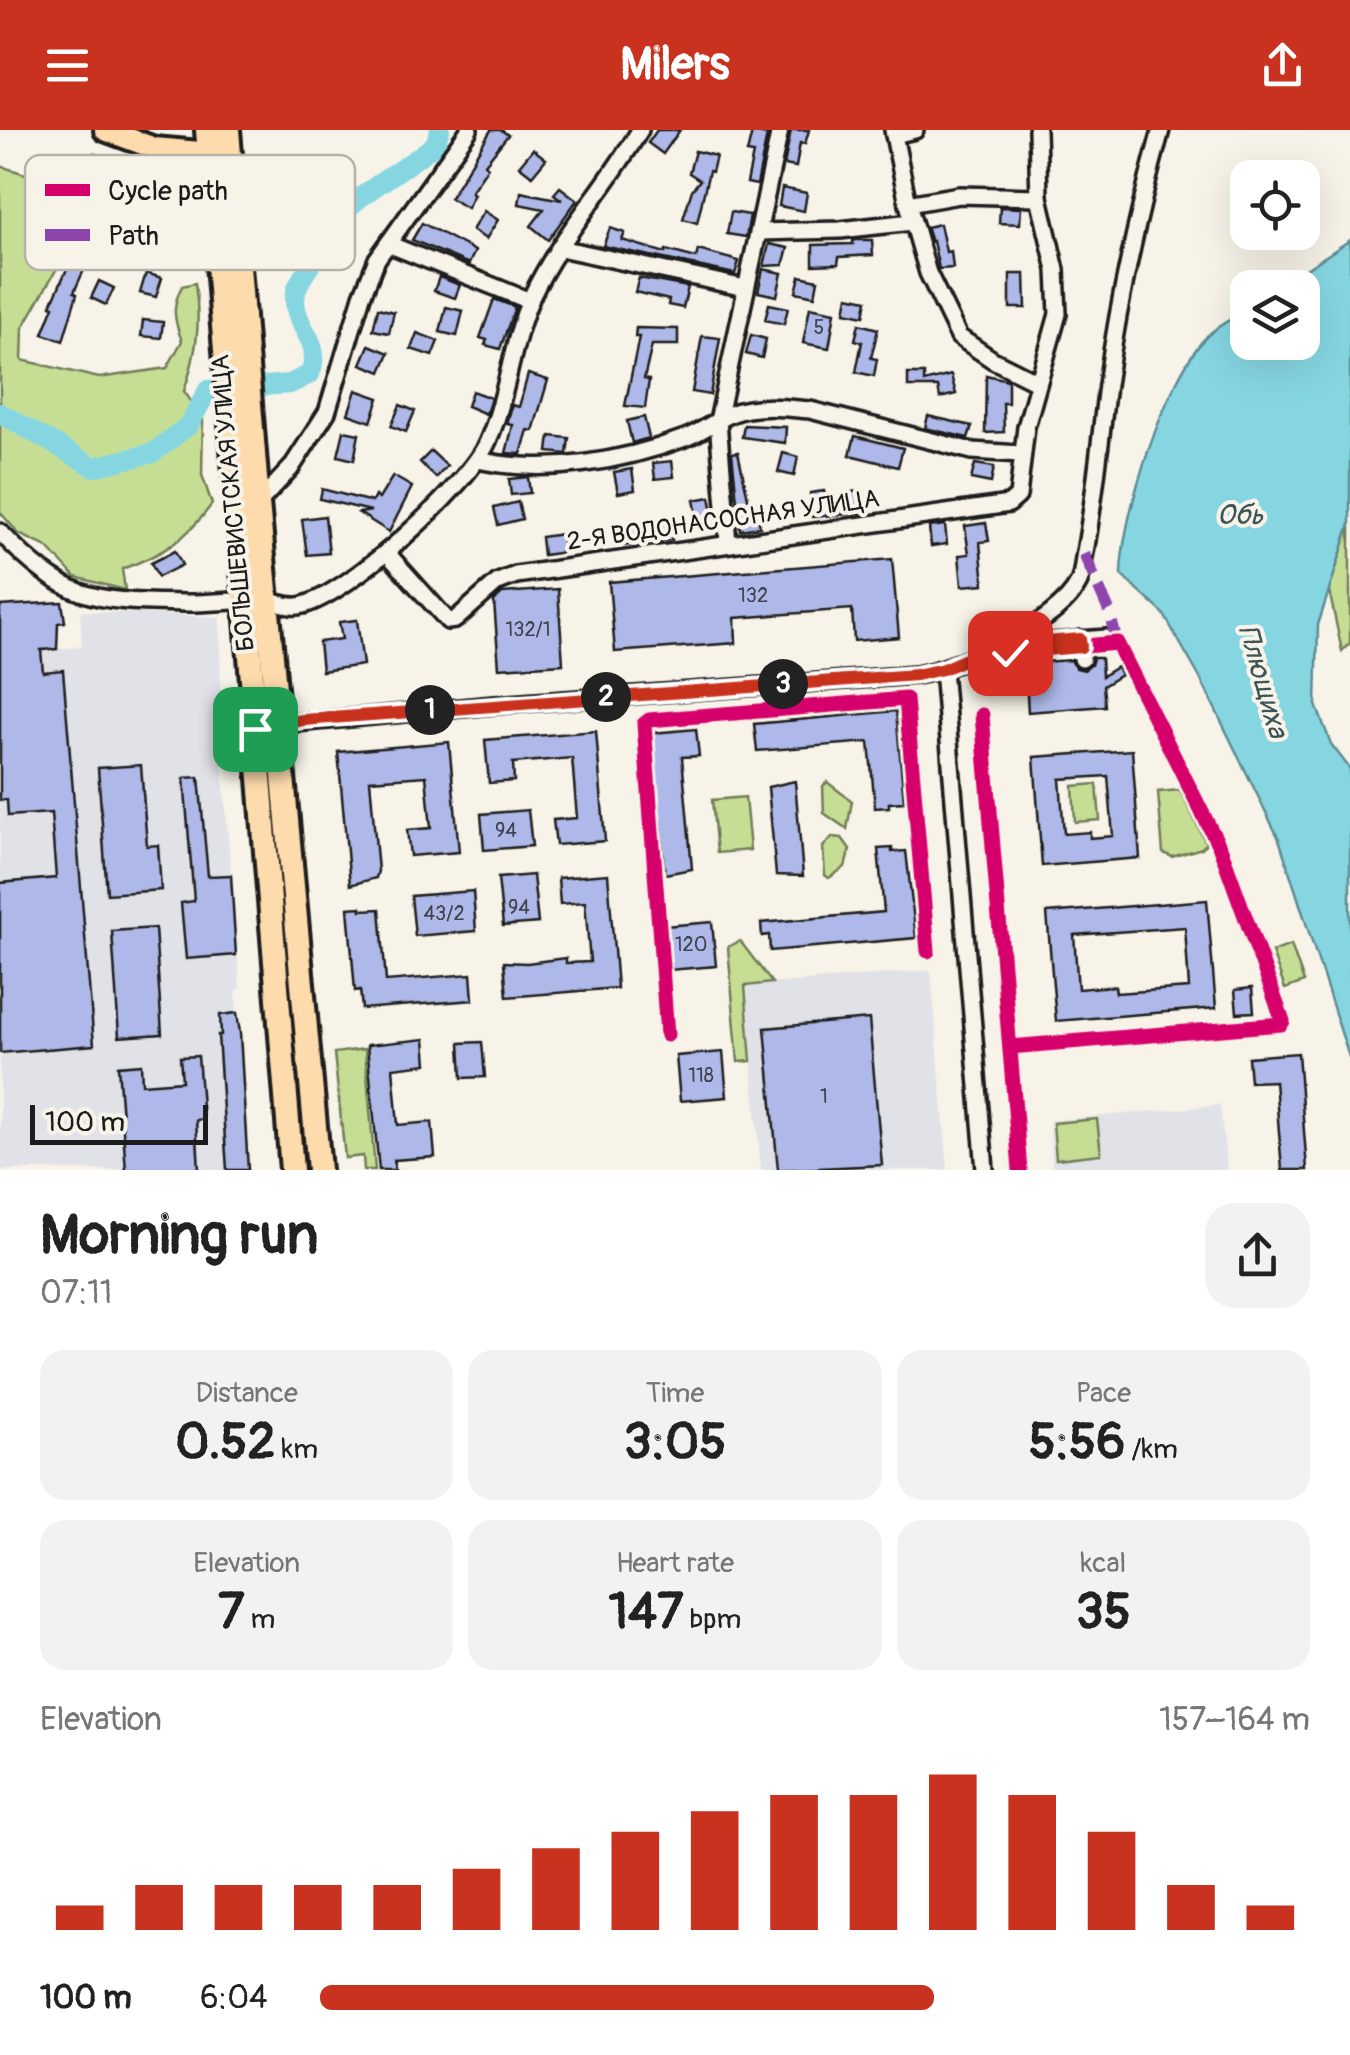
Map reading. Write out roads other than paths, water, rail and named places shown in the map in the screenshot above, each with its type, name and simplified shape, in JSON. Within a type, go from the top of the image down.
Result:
[{"type":"highway","name":"БОЛЬШЕВИСТСКАЯ УЛИЦА","points":[[207,130],[219,154]]},
{"type":"highway","name":"БОЛЬШЕВИСТСКАЯ УЛИЦА","points":[[219,154],[228,130]]},
{"type":"highway","name":"БОЛЬШЕВИСТСКАЯ УЛИЦА","points":[[222,270],[236,374]]},
{"type":"highway","name":"БОЛЬШЕВИСТСКАЯ УЛИЦА","points":[[228,270],[257,602],[280,724],[319,1170]]},
{"type":"highway","name":"БОЛЬШЕВИСТСКАЯ УЛИЦА","points":[[240,416],[258,502],[255,729],[292,1170]]},
{"type":"main road","points":[[121,131],[154,148],[219,154]]},
{"type":"main road","points":[[179,152],[182,155]]},
{"type":"street","points":[[258,502],[290,468],[327,412],[377,259],[469,130]]},
{"type":"street","points":[[0,532],[56,583],[100,600],[257,602],[290,608],[307,604],[364,573],[478,460],[496,423],[530,302],[560,248],[640,130]]},
{"type":"street","points":[[728,543],[718,421],[780,130]]},
{"type":"street","points":[[915,130],[893,133],[912,222],[928,273],[959,336],[992,360],[1037,382]]},
{"type":"street","points":[[478,460],[548,465],[600,461],[686,438],[741,410],[800,409],[972,452],[1022,454],[1037,382],[1058,314],[1056,270],[1039,197],[1037,130]]},
{"type":"street","points":[[255,729],[494,705],[904,676],[943,669],[1006,642],[1056,608],[1080,580],[1132,236],[1161,130]]},
{"type":"street","points":[[908,204],[959,194],[1039,197]]},
{"type":"street","points":[[759,232],[840,230],[912,222]]},
{"type":"street","points":[[388,244],[530,302]]},
{"type":"street","points":[[560,248],[745,288]]},
{"type":"street","name":"2-Я ВОДОНАСОСНАЯ УЛИЦА","points":[[387,553],[448,620],[455,620],[498,582],[516,575],[1009,504],[1018,496],[1022,454]]},
{"type":"street","points":[[1006,642],[1107,638]]},
{"type":"street","points":[[1080,639],[1082,659]]},
{"type":"street","points":[[943,669],[985,1170]]},
{"type":"water","name":"Обь","points":[[1350,240],[1350,524],[1318,625],[1316,705],[1331,744],[1350,769],[1350,1060],[1279,839],[1200,678],[1163,613],[1121,575],[1129,518],[1149,448],[1177,382],[1208,335],[1230,320],[1230,360],[1320,360],[1320,270],[1305,270]]},
{"type":"waterway","name":"Плющиха","points":[[355,202],[435,144],[440,130]]},
{"type":"waterway","name":"Плющиха","points":[[0,413],[94,467],[153,453],[189,425],[208,390],[290,384],[310,374],[314,352],[295,302],[296,291],[307,270]]}]
